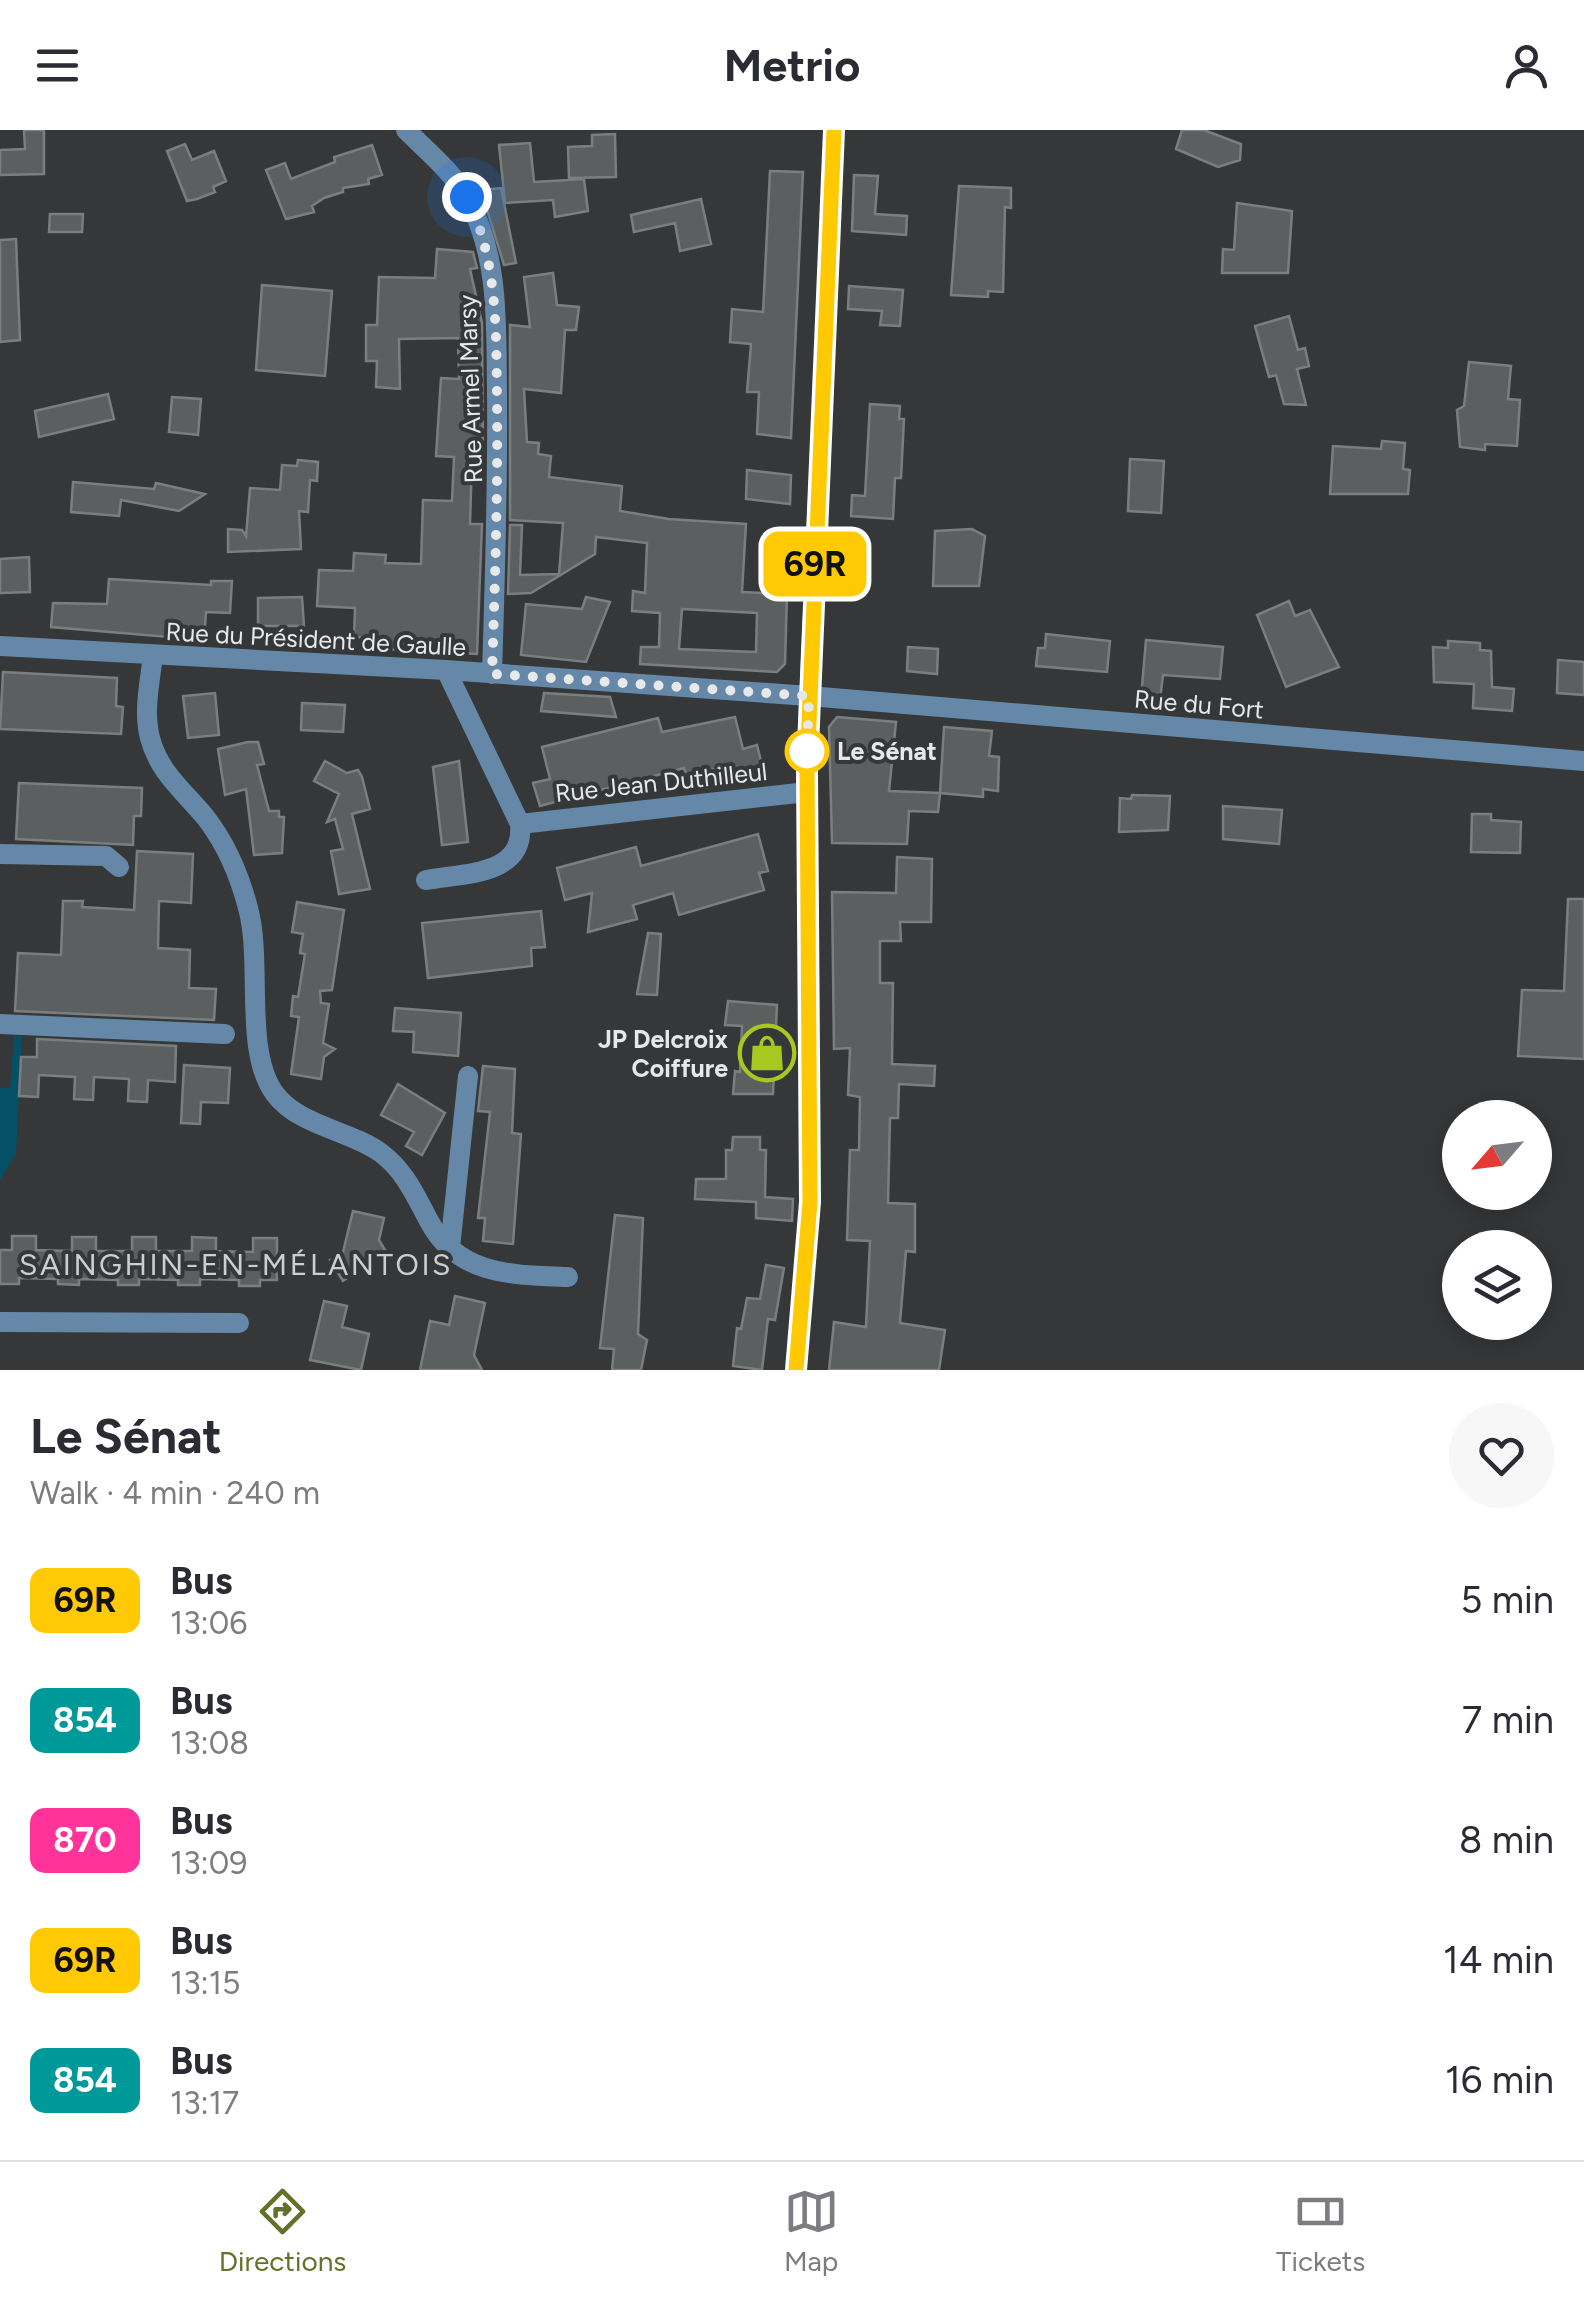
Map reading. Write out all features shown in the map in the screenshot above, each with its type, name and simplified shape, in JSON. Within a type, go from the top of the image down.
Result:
[{"type":"main road","points":[[796,1370],[811,1169],[806,792],[834,130]]},
{"type":"street","name":"Rue Armel Marsy","points":[[406,130],[450,172],[467,197],[482,234],[491,274],[498,478],[492,674]]},
{"type":"street","name":"Rue du Président de Gaulle","points":[[0,646],[446,670],[809,696]]},
{"type":"street","points":[[154,655],[147,706],[154,748],[168,776],[222,843],[248,908],[256,951],[260,1052],[267,1082],[284,1105],[296,1113],[363,1142],[390,1160],[450,1248],[485,1270],[568,1277]]},
{"type":"street","points":[[426,880],[506,862],[519,847],[520,824],[446,670]]},
{"type":"street","name":"Rue du Fort","points":[[809,696],[1584,761]]},
{"type":"street","name":"Rue Jean Duthilleul","points":[[520,824],[806,792]]},
{"type":"street","points":[[0,854],[106,856],[120,867]]},
{"type":"street","points":[[0,1024],[225,1034]]},
{"type":"street","points":[[450,1248],[468,1076]]},
{"type":"street","points":[[0,1322],[239,1323]]},
{"type":"shaded area","points":[[14,1036],[22,1036],[16,1153],[0,1181],[0,1088],[10,1088]]},
{"type":"building","points":[[24,130],[44,130],[44,174],[0,175],[0,150],[25,149]]},
{"type":"building","points":[[1182,130],[1204,130],[1241,144],[1240,160],[1218,167],[1176,149]]},
{"type":"building","points":[[615,134],[616,177],[569,178],[568,147],[592,146],[592,135]]},
{"type":"building","points":[[530,143],[534,182],[584,179],[588,211],[555,217],[553,200],[505,203],[499,145]]},
{"type":"building","points":[[185,144],[192,160],[214,151],[226,181],[213,187],[215,192],[187,201],[167,151]]},
{"type":"building","points":[[372,145],[382,175],[368,179],[369,184],[343,188],[343,192],[324,198],[312,206],[314,212],[286,219],[266,170],[285,163],[291,179],[335,162],[334,157]]},
{"type":"building","points":[[770,171],[803,172],[791,438],[757,434],[759,392],[747,392],[751,344],[730,342],[732,309],[763,312]]},
{"type":"building","points":[[854,175],[878,176],[875,214],[907,216],[906,235],[852,231]]},
{"type":"building","points":[[959,186],[1011,188],[1011,208],[1005,207],[1003,292],[988,291],[988,297],[951,295]]},
{"type":"building","points":[[501,188],[516,263],[504,265],[481,190]]},
{"type":"building","points":[[701,199],[711,244],[680,251],[675,223],[634,232],[631,215]]},
{"type":"building","points":[[1237,203],[1292,211],[1288,273],[1222,273],[1223,249],[1234,250]]},
{"type":"building","points":[[50,214],[83,214],[82,232],[49,232]]},
{"type":"building","points":[[16,239],[20,340],[0,342],[0,240]]},
{"type":"building","points":[[437,249],[473,252],[477,268],[470,269],[482,323],[483,460],[472,459],[470,524],[482,524],[477,654],[366,648],[367,638],[354,637],[355,608],[317,606],[319,570],[353,571],[354,553],[386,555],[385,563],[421,564],[423,500],[452,501],[454,457],[436,456],[441,378],[459,379],[458,338],[399,339],[400,389],[376,387],[377,361],[366,361],[366,325],[377,325],[379,277],[435,278]]},
{"type":"building","points":[[553,273],[557,305],[579,307],[576,330],[565,330],[561,393],[524,389],[527,442],[539,443],[538,454],[551,456],[549,477],[622,486],[620,511],[746,524],[742,592],[787,594],[785,664],[777,672],[640,664],[641,647],[659,647],[660,613],[632,611],[633,591],[645,593],[647,543],[596,537],[595,554],[531,593],[508,594],[510,525],[522,525],[520,575],[559,574],[563,523],[510,520],[510,325],[530,327],[524,277]],"holes":[[[682,609],[757,613],[756,652],[679,649]]]},
{"type":"building","points":[[262,285],[332,291],[325,376],[256,370]]},
{"type":"building","points":[[849,286],[903,290],[900,326],[880,325],[882,311],[848,309]]},
{"type":"building","points":[[1289,316],[1298,350],[1305,348],[1309,366],[1297,369],[1306,405],[1284,404],[1276,375],[1269,377],[1255,326]]},
{"type":"building","points":[[1469,362],[1511,366],[1508,399],[1520,400],[1517,446],[1485,444],[1485,450],[1460,447],[1457,410],[1464,406]]},
{"type":"building","points":[[108,394],[114,419],[39,437],[35,411]]},
{"type":"building","points":[[172,397],[201,399],[198,435],[169,432]]},
{"type":"building","points":[[870,404],[900,406],[899,419],[904,419],[901,478],[895,478],[893,519],[851,516],[852,495],[865,496]]},
{"type":"building","points":[[1382,441],[1405,443],[1403,469],[1410,470],[1408,494],[1330,494],[1333,446],[1381,449]]},
{"type":"building","points":[[1130,459],[1164,461],[1161,513],[1128,511]]},
{"type":"building","points":[[298,460],[318,462],[317,481],[310,480],[308,512],[299,511],[301,549],[228,552],[228,529],[242,530],[246,536],[250,488],[280,490],[282,465],[297,466]]},
{"type":"building","points":[[747,470],[791,475],[790,504],[746,499]]},
{"type":"building","points":[[73,482],[154,489],[156,483],[205,494],[179,511],[121,500],[119,516],[71,512]]},
{"type":"building","points":[[972,529],[985,536],[979,586],[933,586],[935,531]]},
{"type":"building","points":[[29,557],[30,592],[0,593],[0,559]]},
{"type":"building","points":[[109,579],[211,585],[211,581],[232,581],[230,613],[206,612],[204,640],[51,627],[53,603],[107,604]]},
{"type":"building","points":[[302,597],[304,626],[258,626],[258,598]]},
{"type":"building","points":[[586,597],[610,602],[586,662],[521,655],[526,604],[582,609]]},
{"type":"building","points":[[1289,601],[1295,616],[1310,610],[1339,667],[1286,687],[1257,615]]},
{"type":"building","points":[[1046,634],[1110,641],[1107,672],[1036,666],[1038,648],[1045,648]]},
{"type":"building","points":[[1146,640],[1223,647],[1220,679],[1163,675],[1160,700],[1141,698]]},
{"type":"building","points":[[1448,641],[1480,643],[1480,650],[1491,651],[1492,687],[1514,689],[1512,711],[1473,708],[1474,684],[1434,682],[1433,647],[1448,648]]},
{"type":"building","points":[[908,647],[938,649],[937,674],[907,671]]},
{"type":"building","points":[[1558,660],[1584,662],[1584,695],[1557,693]]},
{"type":"building","points":[[3,672],[117,678],[116,706],[123,707],[121,734],[0,729]]},
{"type":"building","points":[[215,693],[219,735],[188,738],[183,696]]},
{"type":"building","points":[[544,693],[610,697],[616,717],[541,711]]},
{"type":"building","points":[[302,703],[345,705],[343,732],[301,730]]},
{"type":"building","points":[[735,717],[743,749],[757,745],[763,769],[722,780],[718,768],[687,777],[684,768],[540,806],[533,783],[550,779],[542,747],[658,718],[662,732]]},
{"type":"building","points":[[837,717],[896,722],[889,791],[940,793],[938,812],[909,811],[907,844],[832,843],[829,727]]},
{"type":"building","points":[[944,727],[992,731],[989,756],[999,757],[998,791],[983,789],[983,797],[940,793]]},
{"type":"building","points":[[258,742],[264,764],[257,765],[269,811],[279,811],[279,817],[284,817],[282,853],[254,855],[246,789],[225,795],[218,749]]},
{"type":"building","points":[[325,761],[347,773],[358,770],[362,777],[370,809],[352,814],[370,889],[339,894],[331,851],[343,849],[335,819],[327,822],[339,794],[314,781]]},
{"type":"building","points":[[459,761],[468,842],[442,845],[433,767]]},
{"type":"building","points":[[19,783],[142,788],[141,816],[134,816],[133,845],[16,839]]},
{"type":"building","points":[[1132,795],[1170,796],[1168,830],[1119,832],[1120,798],[1131,799]]},
{"type":"building","points":[[1223,806],[1282,810],[1279,844],[1223,839]]},
{"type":"building","points":[[1472,814],[1491,814],[1491,820],[1521,822],[1520,853],[1471,852]]},
{"type":"building","points":[[758,834],[768,871],[759,873],[764,890],[679,915],[673,893],[633,905],[637,919],[588,932],[592,893],[565,900],[557,868],[636,847],[641,866]]},
{"type":"building","points":[[137,851],[193,854],[191,903],[159,901],[158,948],[190,950],[189,988],[216,989],[214,1020],[15,1011],[18,953],[61,955],[63,901],[83,901],[82,907],[134,910]]},
{"type":"building","points":[[897,857],[932,859],[931,922],[900,922],[901,941],[880,941],[880,983],[893,983],[892,1064],[935,1066],[934,1086],[899,1084],[898,1118],[890,1118],[888,1203],[915,1204],[915,1252],[906,1251],[900,1323],[945,1330],[939,1370],[829,1370],[834,1322],[866,1327],[870,1241],[847,1240],[850,1150],[859,1150],[860,1097],[848,1095],[850,1048],[834,1049],[832,892],[896,893]]},
{"type":"building","points":[[1568,899],[1584,899],[1584,1059],[1518,1056],[1522,990],[1564,991]]},
{"type":"building","points":[[297,902],[344,910],[332,990],[320,991],[321,1003],[329,1004],[323,1043],[335,1049],[324,1057],[321,1079],[291,1074],[299,1017],[291,1016],[293,996],[298,997],[305,954],[300,953],[303,934],[292,932]]},
{"type":"building","points":[[541,911],[545,947],[531,948],[532,966],[428,978],[422,923]]},
{"type":"building","points":[[648,933],[661,934],[657,995],[637,994]]},
{"type":"building","points":[[728,1001],[777,1005],[773,1094],[733,1094],[735,1071],[740,1072],[742,1026],[725,1025]]},
{"type":"building","points":[[395,1008],[461,1013],[458,1056],[413,1052],[414,1032],[393,1031]]},
{"type":"building","points":[[37,1039],[176,1046],[175,1082],[148,1080],[147,1102],[128,1101],[129,1079],[94,1077],[93,1100],[74,1099],[75,1077],[39,1075],[38,1097],[19,1096],[21,1057],[37,1057]]},
{"type":"building","points":[[184,1065],[230,1068],[228,1103],[201,1102],[200,1124],[181,1123]]},
{"type":"building","points":[[483,1066],[515,1069],[512,1133],[521,1134],[513,1244],[483,1241],[485,1218],[478,1218],[490,1112],[478,1111]]},
{"type":"building","points":[[398,1084],[445,1113],[422,1155],[406,1146],[414,1132],[381,1115]]},
{"type":"building","points":[[733,1137],[760,1137],[760,1150],[766,1150],[765,1197],[793,1199],[792,1221],[756,1218],[756,1202],[695,1199],[696,1179],[726,1179],[726,1150],[732,1150]]},
{"type":"building","points":[[353,1211],[384,1218],[379,1240],[385,1250],[343,1281],[330,1260],[343,1252]]},
{"type":"building","points":[[615,1215],[643,1218],[638,1334],[647,1340],[641,1370],[612,1370],[614,1349],[600,1348]]},
{"type":"building","points":[[12,1236],[36,1236],[36,1250],[72,1251],[72,1237],[96,1237],[96,1251],[132,1251],[132,1237],[156,1237],[156,1251],[192,1251],[192,1237],[216,1238],[216,1251],[253,1252],[253,1238],[277,1238],[277,1280],[260,1280],[260,1286],[239,1286],[239,1280],[200,1279],[200,1285],[139,1279],[139,1285],[118,1285],[118,1280],[79,1279],[79,1285],[58,1284],[58,1279],[19,1278],[19,1284],[0,1284],[0,1250],[12,1250]]},
{"type":"building","points":[[766,1265],[784,1268],[775,1320],[768,1319],[762,1370],[733,1366],[737,1328],[741,1329],[747,1298],[760,1299]]},
{"type":"building","points":[[455,1296],[485,1303],[474,1355],[482,1370],[420,1370],[430,1321],[449,1325]]},
{"type":"building","points":[[324,1301],[347,1306],[342,1327],[369,1334],[361,1370],[310,1360]]},
{"type":"bus line","name":"69R","points":[[796,1370],[810,1202],[807,771],[834,130]]},
{"type":"place","name":"Le Sénat","points":[[807,751]]},
{"type":"place","name":"JP Delcroix Coiffure","points":[[767,1053]]},
{"type":"district","name":"SAINGHIN-EN-MÉLANTOIS","points":[[236,1264]]},
{"type":"route","points":[[467,197],[482,234],[495,310],[498,478],[492,674],[809,696],[807,751]]}]
